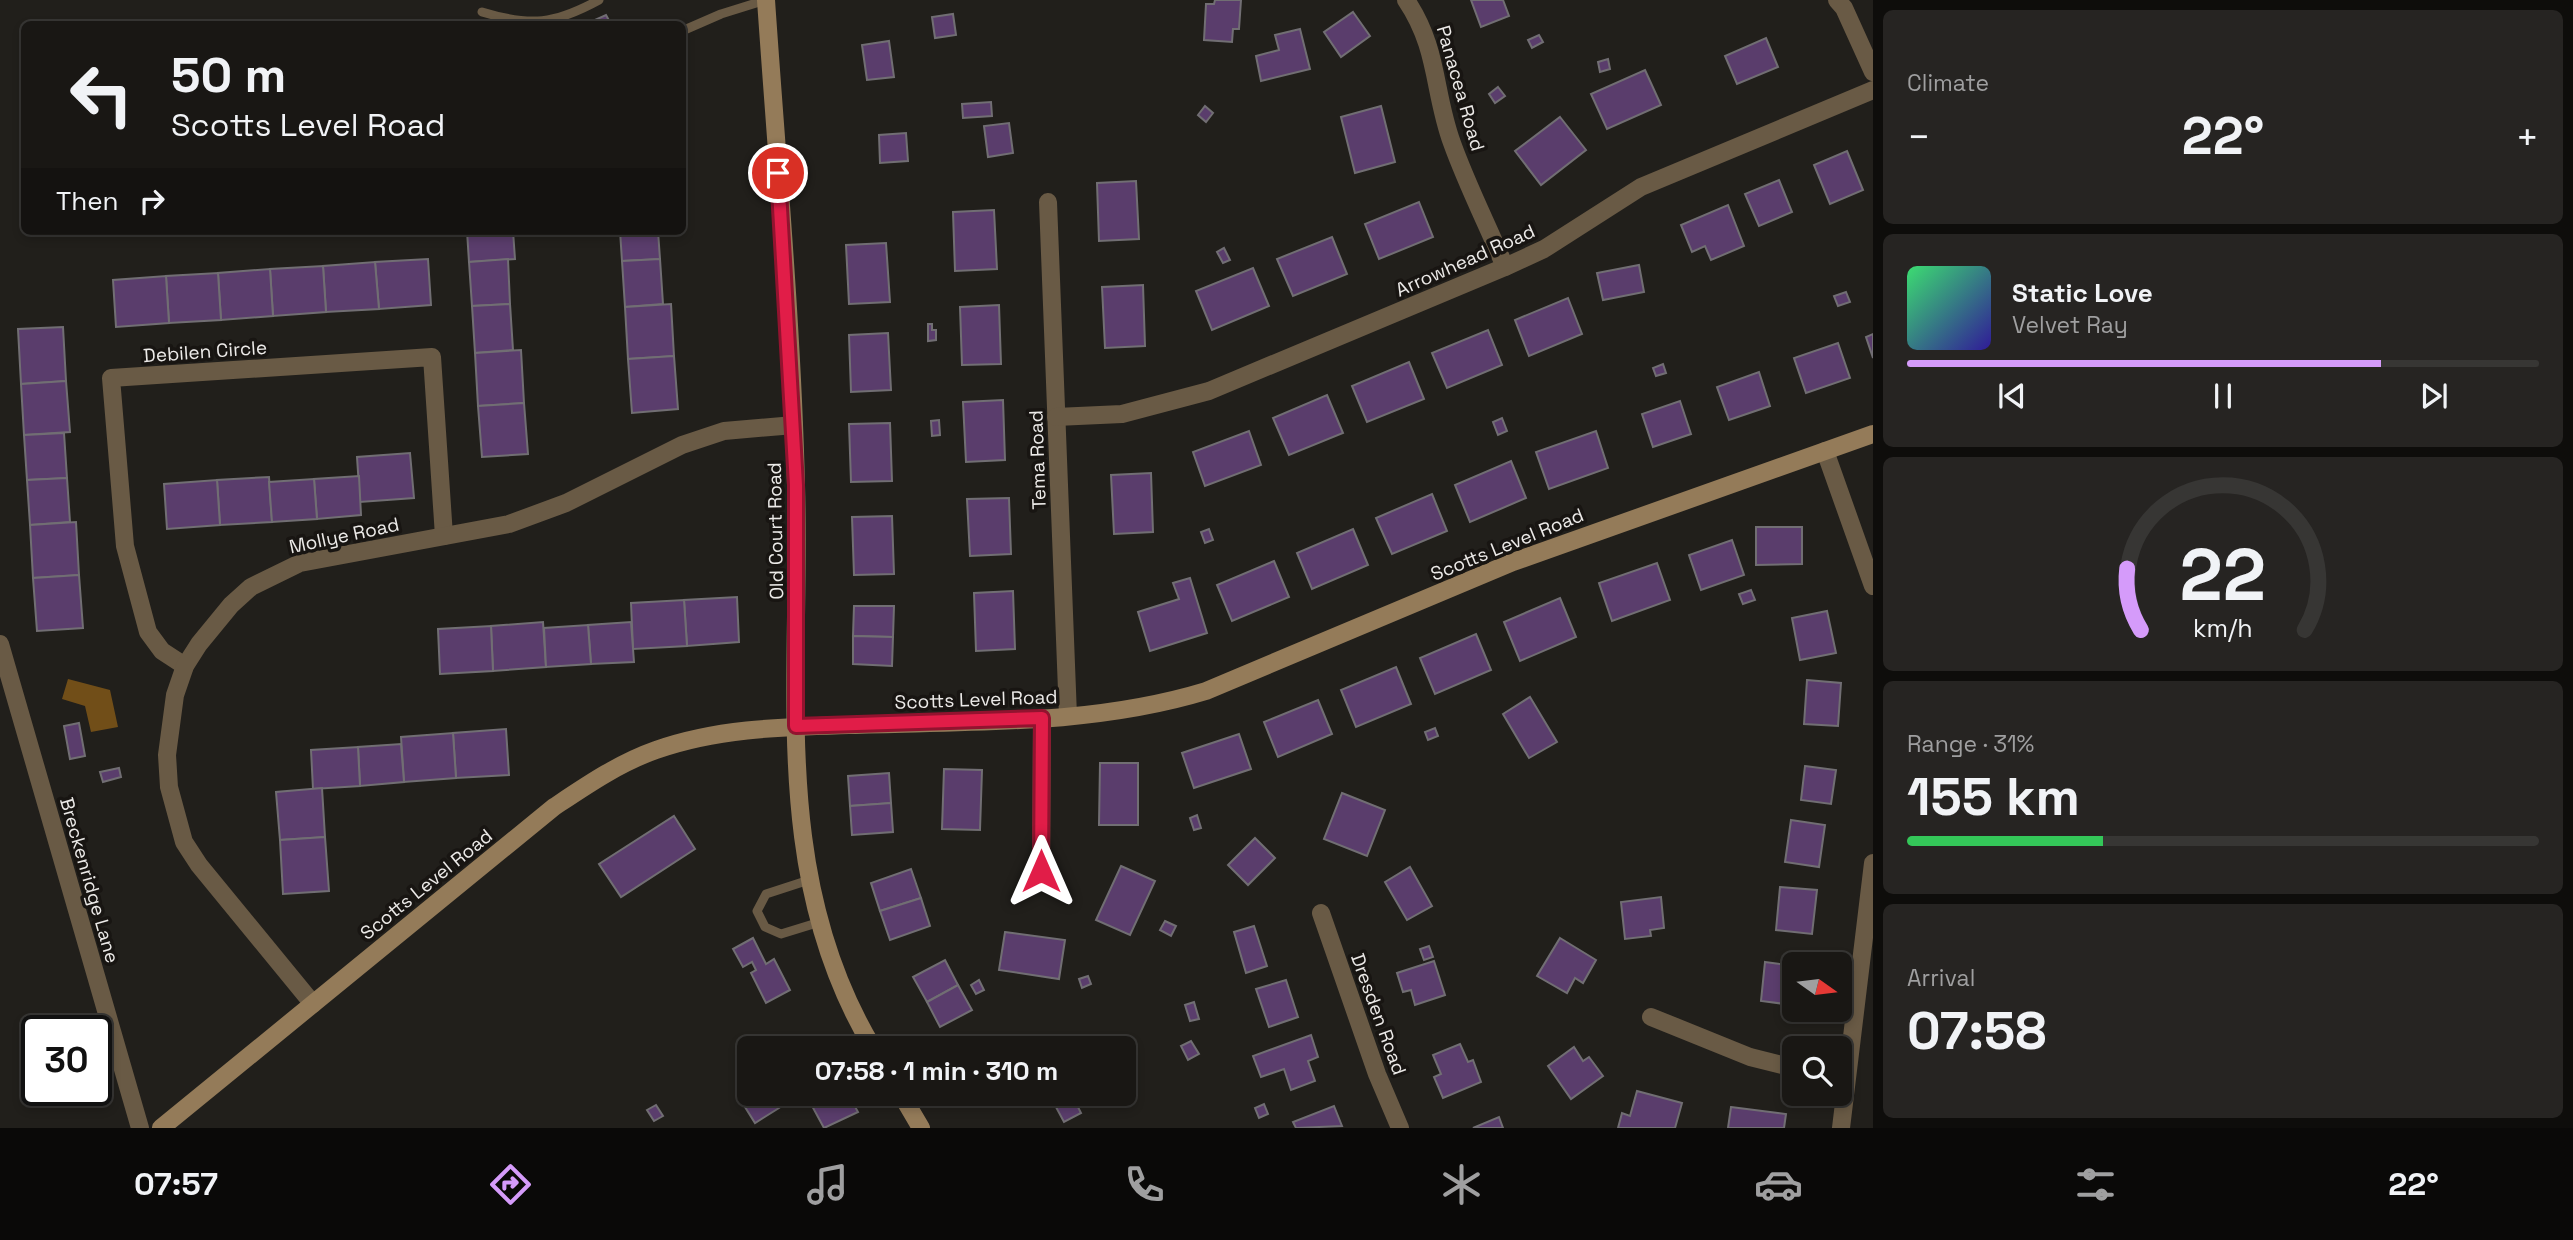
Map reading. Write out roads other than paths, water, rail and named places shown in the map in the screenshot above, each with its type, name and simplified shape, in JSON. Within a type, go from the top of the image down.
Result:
[{"type":"main road","name":"Old Court Road","points":[[766,0],[794,425],[799,812],[809,880],[820,922],[845,992],[867,1036]]},
{"type":"main road","name":"Scotts Level Road","points":[[161,1128],[554,807],[608,773],[655,750],[698,738],[750,729],[1042,718],[1164,704],[1206,691],[1513,562],[1873,434]]},
{"type":"main road","points":[[908,1106],[921,1128]]},
{"type":"street","name":"Panacea Road","points":[[1406,0],[1419,19],[1431,47],[1451,142],[1505,267]]},
{"type":"street","points":[[1837,0],[1844,8],[1873,72]]},
{"type":"street","name":"Arrowhead Road","points":[[1056,417],[1122,414],[1209,391],[1545,249],[1641,187],[1873,90]]},
{"type":"street","name":"Tema Road","points":[[1048,202],[1068,716]]},
{"type":"street","name":"Debilen Circle","points":[[185,666],[162,651],[148,632],[125,546],[111,378],[432,358],[444,536]]},
{"type":"street","name":"Mollye Road","points":[[313,1004],[199,865],[184,842],[169,787],[167,755],[175,695],[185,666],[214,624],[251,587],[300,563],[509,524],[539,514],[682,445],[724,431],[794,425]]},
{"type":"street","points":[[1825,451],[1873,586]]},
{"type":"street","name":"Breckenridge Lane","points":[[0,645],[140,1128]]},
{"type":"street","points":[[1041,871],[1042,718]]},
{"type":"street","points":[[1849,1036],[1873,863]]},
{"type":"street","name":"Dresden Road","points":[[1321,913],[1377,1074],[1400,1128]]},
{"type":"street","points":[[1651,1017],[1750,1057],[1782,1065]]},
{"type":"street","points":[[1841,1128],[1842,1106]]},
{"type":"lane","points":[[546,21],[570,16],[599,0]]},
{"type":"lane","points":[[686,30],[721,13],[766,0]]},
{"type":"lane","points":[[482,12],[526,21]]},
{"type":"lane","points":[[809,880],[766,894],[757,911],[765,927],[781,934],[820,922]]}]
